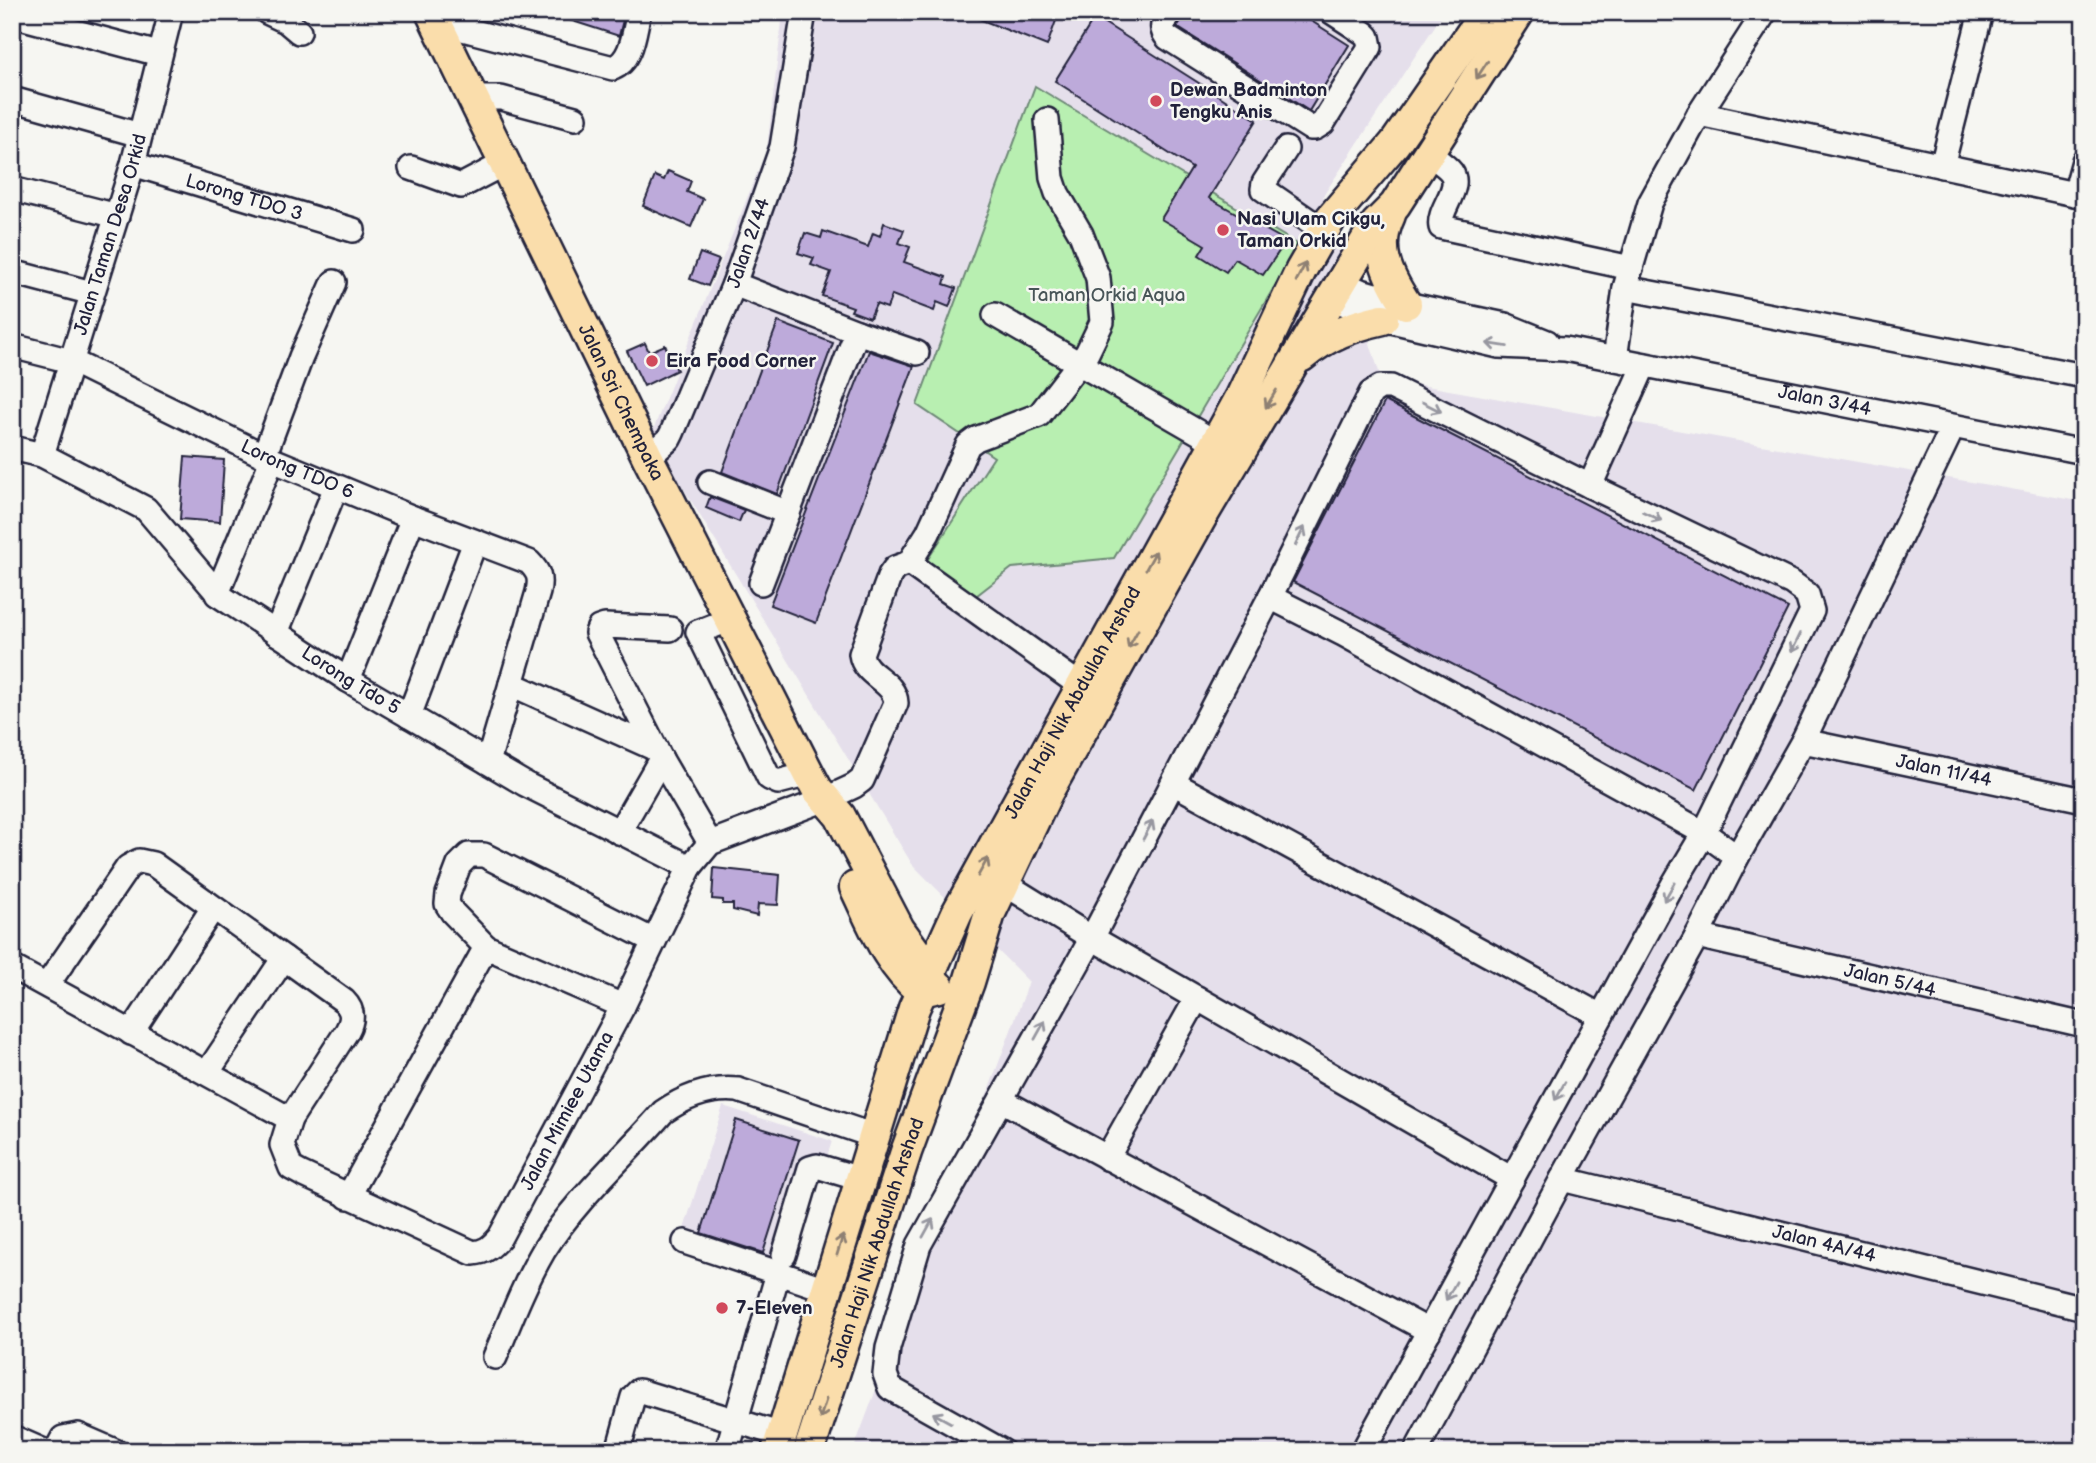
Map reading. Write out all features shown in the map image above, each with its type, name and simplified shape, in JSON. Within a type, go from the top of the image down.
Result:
[{"type":"main road","name":"Jalan Haji Nik Abdullah Arshad","points":[[779,1443],[885,1098],[957,913],[1248,383],[1301,270],[1331,218],[1395,144],[1486,12]]},
{"type":"main road","name":"Jalan Haji Nik Abdullah Arshad","points":[[809,1451],[906,1152],[970,982],[990,914],[1047,793],[1202,516],[1334,289],[1376,225],[1395,205],[1519,12]]},
{"type":"main road","name":"Jalan Sri Chempaka","points":[[434,17],[648,458],[818,791],[836,847],[885,925]]},
{"type":"main road","points":[[1248,383],[1300,309],[1314,294],[1334,289],[1327,275],[1335,247],[1386,167],[1395,144]]},
{"type":"main road","points":[[1290,366],[1316,344],[1338,332],[1395,311],[1382,247],[1384,227],[1395,205]]},
{"type":"main road","points":[[885,925],[937,922],[957,913]]},
{"type":"main road","points":[[885,925],[900,969],[910,982],[929,984],[958,966],[990,914]]},
{"type":"main road","points":[[885,925],[896,997],[885,1098]]},
{"type":"main road","points":[[906,1152],[937,1020],[929,984]]},
{"type":"street","name":"Jalan Taman Desa Orkid","points":[[42,455],[133,164],[171,12]]},
{"type":"street","points":[[267,12],[286,21],[299,32]]},
{"type":"street","points":[[434,17],[613,68],[620,65],[628,54],[639,12]]},
{"type":"street","name":"Jalan 2/44","points":[[648,458],[672,433],[734,284],[782,147],[804,12]]},
{"type":"street","points":[[1169,12],[1162,25],[1164,35],[1310,128],[1320,126],[1323,122],[1370,47],[1368,37],[1364,33],[1332,12]]},
{"type":"street","points":[[1615,359],[1628,278],[1650,203],[1699,114],[1765,12]]},
{"type":"street","points":[[1942,166],[1981,12]]},
{"type":"street","points":[[12,15],[159,54]]},
{"type":"street","points":[[473,98],[501,98],[575,118]]},
{"type":"street","points":[[12,99],[140,135]]},
{"type":"street","points":[[1699,114],[2079,195],[2084,161]]},
{"type":"street","points":[[1047,120],[1052,178],[1057,193],[1081,234],[1099,281],[1102,322],[1080,363],[1039,415],[976,439],[968,445],[929,533],[909,563],[1082,686]]},
{"type":"street","points":[[1286,149],[1264,183],[1263,189],[1324,231]]},
{"type":"street","points":[[1428,153],[1452,173],[1454,181],[1442,214],[1441,228],[1628,278],[2084,376]]},
{"type":"street","points":[[411,168],[461,186],[505,163]]},
{"type":"street","name":"Lorong TDO 3","points":[[133,164],[353,230]]},
{"type":"street","points":[[12,189],[117,216]]},
{"type":"street","points":[[12,272],[92,293]]},
{"type":"street","points":[[217,594],[268,458],[301,357],[334,282]]},
{"type":"street","points":[[734,284],[917,353]]},
{"type":"street","name":"Jalan 3/44","points":[[1334,289],[1361,291],[1395,311],[1505,325],[1564,349],[2084,452]]},
{"type":"street","points":[[995,316],[1215,442]]},
{"type":"street","points":[[761,583],[857,332]]},
{"type":"street","name":"Lorong TDO 6","points":[[12,346],[71,361],[268,458],[529,562],[537,569],[541,579],[511,684]]},
{"type":"street","points":[[1590,486],[1644,365]]},
{"type":"street","points":[[1002,1451],[890,1388],[885,1374],[888,1348],[919,1245],[1092,938],[1270,597],[1371,393],[1380,387],[1391,387],[1793,583],[1807,594],[1812,611],[1704,833],[1672,885],[1363,1451]]},
{"type":"street","points":[[1416,1451],[1803,741],[1953,427]]},
{"type":"street","name":"Lorong Tdo 5","points":[[12,448],[42,455],[148,511],[217,594],[348,680],[525,784],[690,867]]},
{"type":"street","points":[[710,482],[788,513]]},
{"type":"street","points":[[276,633],[336,487]]},
{"type":"street","points":[[348,680],[413,518]]},
{"type":"street","points":[[409,716],[475,542]]},
{"type":"street","name":"Jalan Mimiee Utama","points":[[290,1119],[282,1145],[291,1168],[348,1197],[473,1252],[484,1252],[500,1237],[623,1006],[690,867],[710,843],[818,791],[854,786],[862,780],[894,709],[896,697],[893,691],[866,667],[861,654],[890,575],[895,568],[909,563]]},
{"type":"street","points":[[1270,597],[1343,634],[1704,833],[1737,858]]},
{"type":"street","points":[[670,628],[605,626],[599,628],[597,638],[710,843]]},
{"type":"street","points":[[488,762],[511,684],[659,754]]},
{"type":"street","name":"Jalan 11/44","points":[[1803,741],[2084,800]]},
{"type":"street","points":[[619,832],[659,754]]},
{"type":"street","points":[[1173,783],[1601,1016]]},
{"type":"street","points":[[623,1006],[485,947],[447,904],[459,865],[463,859],[477,853],[654,941]]},
{"type":"street","points":[[12,967],[290,1119],[347,1031],[352,1018],[349,1006],[146,861],[133,863],[126,870],[47,985]]},
{"type":"street","points":[[1005,884],[1092,938],[1512,1179]]},
{"type":"street","points":[[131,1032],[214,908]]},
{"type":"street","name":"Jalan 5/44","points":[[1697,936],[2084,1025]]},
{"type":"street","points":[[348,1197],[485,947]]},
{"type":"street","points":[[207,1073],[284,958]]},
{"type":"street","points":[[1107,1158],[1197,998]]},
{"type":"street","points":[[495,1357],[517,1303],[544,1251],[564,1223],[663,1112],[682,1099],[724,1088],[738,1090],[874,1136]]},
{"type":"street","points":[[1001,1100],[1429,1331]]},
{"type":"street","points":[[727,1451],[810,1168],[817,1166],[860,1179]]},
{"type":"street","name":"Jalan 4A/44","points":[[1562,1179],[2084,1308]]},
{"type":"street","points":[[685,1242],[781,1264],[826,1289]]},
{"type":"street","points":[[618,1451],[633,1397],[639,1391],[736,1421],[779,1443]]},
{"type":"street","points":[[56,1451],[63,1438],[78,1435],[115,1451]]},
{"type":"street","points":[[12,1437],[44,1451]]},
{"type":"shaded area","points":[[783,12],[1444,12],[1323,196],[1381,378],[2084,502],[2084,1451],[853,1451],[1029,982],[912,864],[651,435],[767,149]]},
{"type":"shaded area","points":[[723,1106],[832,1141],[791,1271],[682,1235]]},
{"type":"green space","name":"Taman Orkid Aqua","points":[[1035,86],[1299,245],[1114,558],[1012,568],[972,599],[926,562],[994,457],[917,405]]},
{"type":"building","points":[[555,12],[625,12],[619,36],[554,15]]},
{"type":"building","points":[[962,12],[1059,12],[1047,46]]},
{"type":"building","points":[[1187,12],[1297,12],[1349,45],[1309,111],[1177,27]]},
{"type":"building","name":"Dewan Badminton Tengku Anis","points":[[1095,17],[1257,120],[1209,198],[1286,241],[1263,275],[1235,259],[1226,272],[1199,255],[1205,245],[1161,219],[1192,168],[1055,81]]},
{"type":"building","points":[[668,171],[691,181],[687,192],[703,199],[691,227],[643,206],[655,176],[664,180]]},
{"type":"building","points":[[884,223],[904,230],[899,243],[910,247],[904,262],[946,277],[944,284],[956,288],[949,307],[937,302],[934,311],[892,295],[887,308],[876,304],[870,318],[851,311],[853,307],[822,296],[831,272],[811,265],[814,258],[798,253],[805,233],[821,238],[823,231],[868,247],[873,233],[880,236]]},
{"type":"building","points":[[700,253],[719,260],[708,286],[690,279]]},
{"type":"building","points":[[778,322],[833,343],[777,494],[722,472]]},
{"type":"building","name":"Eira Food Corner","points":[[645,343],[649,352],[665,345],[677,370],[644,386],[627,351]]},
{"type":"building","points":[[869,351],[914,366],[816,623],[770,605]]},
{"type":"building","points":[[1385,401],[1788,608],[1696,790],[1293,582]]},
{"type":"building","points":[[185,457],[224,460],[220,522],[180,519]]},
{"type":"building","points":[[710,497],[744,510],[739,522],[706,508]]},
{"type":"building","points":[[714,868],[780,875],[778,905],[758,904],[757,916],[733,910],[733,904],[723,904],[723,900],[712,899]]},
{"type":"building","points":[[736,1120],[799,1140],[763,1253],[701,1233]]},
{"type":"place","name":"Dewan Badminton Tengku Anis","points":[[1156,101]]},
{"type":"place","name":"Nasi Ulam Cikgu, Taman Orkid","points":[[1223,230]]},
{"type":"place","name":"Eira Food Corner","points":[[652,361]]},
{"type":"place","name":"7-Eleven","points":[[722,1308]]}]
